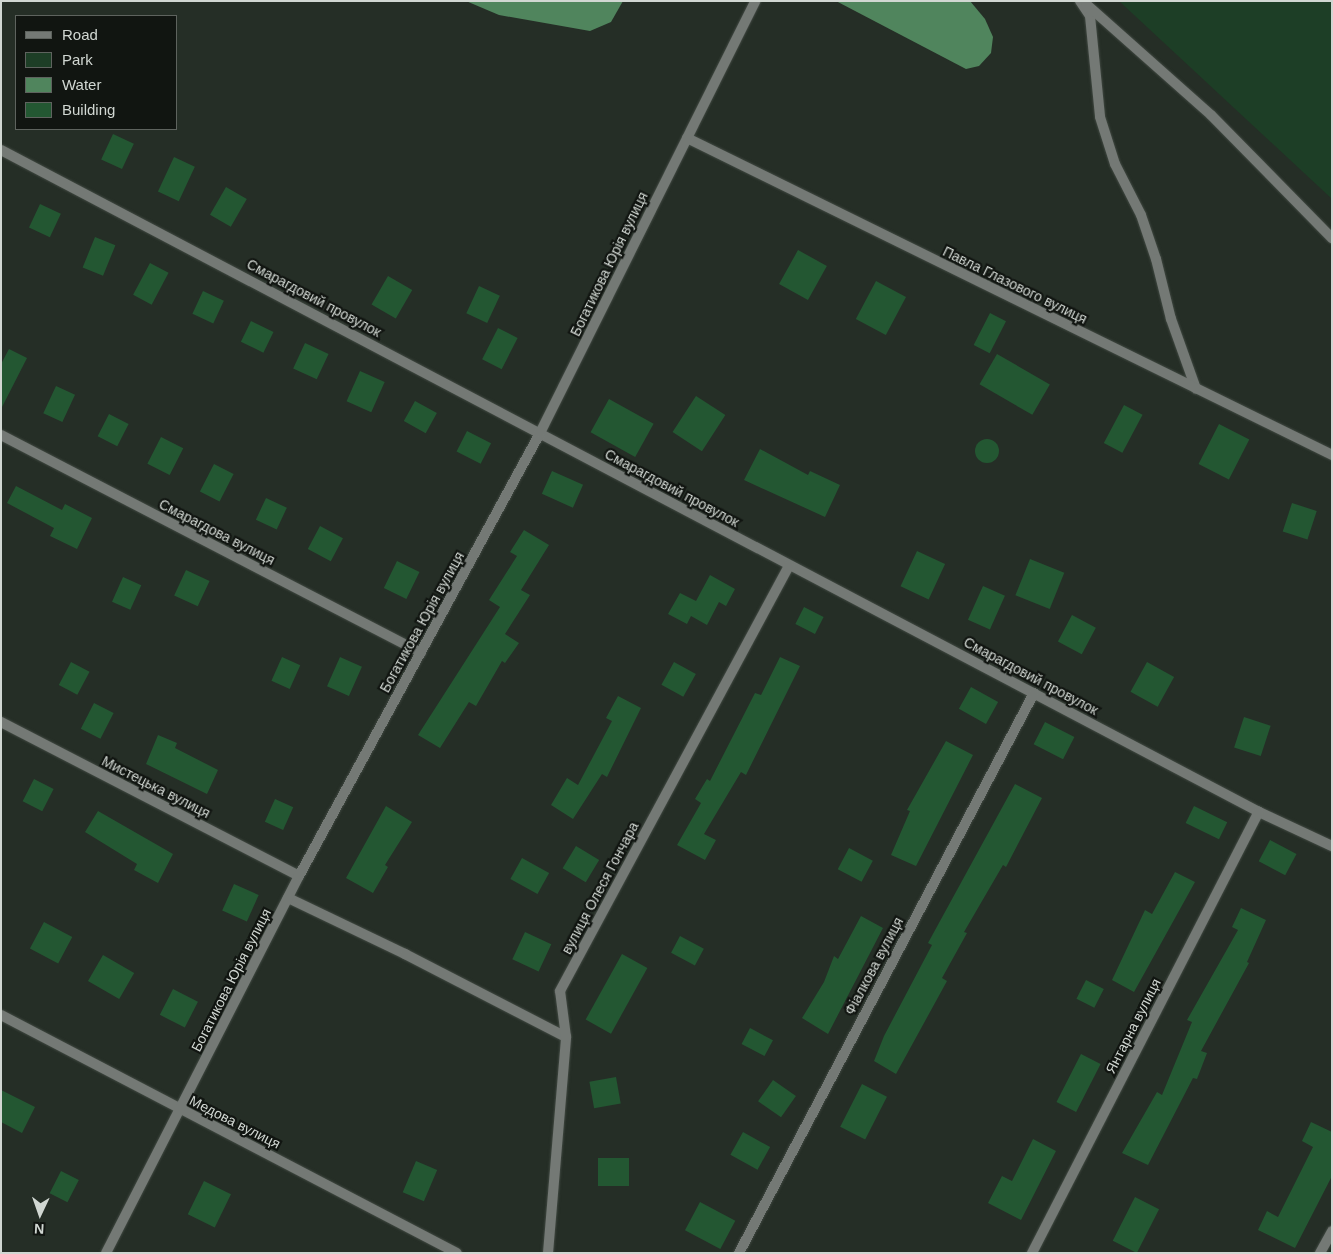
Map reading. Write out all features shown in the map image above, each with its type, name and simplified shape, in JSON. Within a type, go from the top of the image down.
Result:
[{"type":"street","name":"Богатикова Юрія вулиця","points":[[106,1253],[181,1110],[299,876],[540,433],[756,1]]},
{"type":"street","points":[[1080,1],[1090,16],[1100,117],[1114,164],[1141,215],[1156,259],[1171,319],[1196,390]]},
{"type":"street","points":[[1084,1],[1211,115],[1332,238]]},
{"type":"street","name":"Павла Глазового вулиця","points":[[687,138],[1196,390],[1332,455]]},
{"type":"street","name":"Смарагдовий провулок","points":[[1,150],[789,566],[1260,812],[1332,846]]},
{"type":"street","name":"Смарагдова вулиця","points":[[1,435],[421,653]]},
{"type":"street","name":"вулиця Олеся Гончара","points":[[548,1253],[566,1037],[560,991],[789,566]]},
{"type":"street","name":"Фіалкова вулиця","points":[[739,1253],[1034,693]]},
{"type":"street","name":"Мистецька вулиця","points":[[1,722],[299,876]]},
{"type":"street","name":"Янтарна вулиця","points":[[1032,1253],[1260,812]]},
{"type":"street","points":[[288,898],[405,954],[566,1037]]},
{"type":"street","name":"Медова вулиця","points":[[1,1015],[457,1253]]},
{"type":"street","points":[[1320,1253],[1332,1232]]},
{"type":"green space","points":[[1119,1],[1332,1],[1332,199]]},
{"type":"water","points":[[466,1],[623,1],[611,22],[590,31],[499,15]]},
{"type":"water","points":[[836,1],[970,1],[985,19],[993,37],[991,53],[979,66],[966,69]]},
{"type":"building","points":[[113,134],[134,144],[122,169],[101,159]]},
{"type":"building","points":[[174,157],[195,167],[179,201],[158,191]]},
{"type":"building","points":[[226,187],[247,199],[231,227],[210,215]]},
{"type":"building","points":[[40,204],[61,214],[50,237],[29,228]]},
{"type":"building","points":[[95,237],[115,245],[103,276],[83,268]]},
{"type":"building","points":[[798,250],[827,266],[808,300],[779,284]]},
{"type":"building","points":[[150,263],[169,273],[152,305],[133,295]]},
{"type":"building","points":[[388,276],[412,290],[396,319],[372,305]]},
{"type":"building","points":[[876,281],[906,297],[886,335],[856,319]]},
{"type":"building","points":[[479,286],[500,296],[487,323],[466,313]]},
{"type":"building","points":[[203,291],[224,301],[213,323],[192,314]]},
{"type":"building","points":[[990,313],[1006,321],[990,353],[974,345]]},
{"type":"building","points":[[251,321],[273,332],[263,353],[241,342]]},
{"type":"building","points":[[498,328],[518,338],[502,369],[482,359]]},
{"type":"building","points":[[305,343],[329,354],[317,379],[293,368]]},
{"type":"building","points":[[9,349],[27,358],[1,409],[1,364]]},
{"type":"building","points":[[997,354],[1050,384],[1032,415],[980,384]]},
{"type":"building","points":[[360,371],[385,382],[371,412],[347,401]]},
{"type":"building","points":[[56,386],[75,395],[62,422],[43,413]]},
{"type":"building","points":[[696,396],[725,415],[702,451],[673,432]]},
{"type":"building","points":[[609,399],[654,424],[635,457],[591,432]]},
{"type":"building","points":[[415,401],[437,413],[426,433],[404,421]]},
{"type":"building","points":[[1124,405],[1143,415],[1122,453],[1104,443]]},
{"type":"building","points":[[109,414],[129,424],[117,446],[98,436]]},
{"type":"building","points":[[1219,424],[1249,439],[1229,480],[1199,464]]},
{"type":"building","points":[[467,431],[491,443],[481,464],[457,451]]},
{"type":"building","points":[[161,437],[183,448],[170,475],[147,464]]},
{"type":"building","points":[[987,439],[996,442],[999,451],[996,460],[987,463],[978,460],[975,451],[978,442]]},
{"type":"building","points":[[760,449],[808,475],[810,471],[840,485],[825,517],[744,480]]},
{"type":"building","points":[[214,464],[234,474],[220,502],[200,492]]},
{"type":"building","points":[[552,471],[583,485],[573,508],[542,494]]},
{"type":"building","points":[[16,486],[62,510],[65,504],[92,518],[77,549],[50,536],[54,528],[7,503]]},
{"type":"building","points":[[266,498],[287,508],[277,529],[256,520]]},
{"type":"building","points":[[1292,503],[1317,511],[1307,540],[1283,532]]},
{"type":"building","points":[[320,526],[343,538],[331,561],[308,549]]},
{"type":"building","points":[[524,530],[549,545],[521,590],[530,595],[505,634],[519,643],[505,663],[502,661],[476,706],[469,702],[440,748],[418,735],[500,607],[489,600],[517,556],[510,552]]},
{"type":"building","points":[[917,551],[945,564],[929,599],[901,586]]},
{"type":"building","points":[[1030,559],[1064,573],[1050,609],[1015,595]]},
{"type":"building","points":[[397,561],[419,572],[406,599],[384,588]]},
{"type":"building","points":[[186,570],[210,581],[198,606],[174,595]]},
{"type":"building","points":[[710,575],[735,589],[726,606],[719,602],[707,625],[691,616],[687,624],[668,614],[680,593],[696,601]]},
{"type":"building","points":[[123,577],[141,585],[130,610],[112,602]]},
{"type":"building","points":[[983,586],[1005,596],[990,630],[968,620]]},
{"type":"building","points":[[804,607],[824,617],[815,634],[795,624]]},
{"type":"building","points":[[1072,615],[1096,628],[1082,654],[1058,641]]},
{"type":"building","points":[[282,657],[300,665],[290,689],[271,681]]},
{"type":"building","points":[[340,657],[362,667],[349,696],[327,686]]},
{"type":"building","points":[[780,657],[800,666],[746,775],[741,772],[704,834],[716,840],[705,860],[677,845],[701,803],[695,799],[707,779],[710,781],[755,693],[761,695]]},
{"type":"building","points":[[71,662],[90,672],[77,695],[59,685]]},
{"type":"building","points":[[674,662],[696,674],[683,697],[661,685]]},
{"type":"building","points":[[1147,662],[1174,677],[1158,707],[1131,692]]},
{"type":"building","points":[[971,687],[998,702],[986,724],[959,709]]},
{"type":"building","points":[[618,696],[641,708],[607,777],[602,774],[573,819],[551,805],[567,778],[578,785],[612,721],[606,718]]},
{"type":"building","points":[[94,703],[114,713],[100,739],[81,729]]},
{"type":"building","points":[[1244,717],[1271,726],[1261,756],[1234,747]]},
{"type":"building","points":[[1045,722],[1074,737],[1063,759],[1034,744]]},
{"type":"building","points":[[158,735],[177,743],[175,748],[218,770],[207,794],[146,764]]},
{"type":"building","points":[[946,741],[973,755],[916,866],[891,855],[910,811],[907,810]]},
{"type":"building","points":[[34,779],[54,789],[42,811],[23,801]]},
{"type":"building","points":[[1015,784],[1042,798],[1006,867],[1003,865],[964,932],[967,933],[942,978],[947,981],[896,1074],[874,1061],[884,1036],[932,945],[928,943]]},
{"type":"building","points":[[275,799],[293,807],[283,830],[265,822]]},
{"type":"building","points":[[386,806],[412,822],[385,865],[388,867],[373,893],[346,878]]},
{"type":"building","points":[[1194,806],[1227,822],[1219,839],[1186,823]]},
{"type":"building","points":[[98,811],[173,854],[158,883],[134,870],[137,864],[85,832]]},
{"type":"building","points":[[1270,840],[1296,854],[1285,875],[1259,861]]},
{"type":"building","points":[[576,846],[599,860],[586,882],[563,868]]},
{"type":"building","points":[[849,848],[873,861],[862,882],[838,869]]},
{"type":"building","points":[[522,858],[549,873],[537,894],[510,879]]},
{"type":"building","points":[[1175,872],[1195,882],[1134,992],[1112,980],[1145,910],[1152,914]]},
{"type":"building","points":[[234,884],[259,895],[247,921],[222,910]]},
{"type":"building","points":[[1241,908],[1266,920],[1247,962],[1249,963],[1201,1051],[1207,1053],[1197,1079],[1193,1078],[1148,1165],[1122,1153],[1157,1092],[1162,1095],[1192,1022],[1187,1020],[1238,930],[1232,927]]},
{"type":"building","points":[[861,916],[883,928],[828,1034],[802,1018],[824,982],[834,956],[838,959]]},
{"type":"building","points":[[44,922],[72,937],[58,964],[30,948]]},
{"type":"building","points":[[525,932],[551,944],[539,971],[512,959]]},
{"type":"building","points":[[680,936],[704,949],[695,965],[671,953]]},
{"type":"building","points":[[622,954],[647,968],[611,1034],[586,1020]]},
{"type":"building","points":[[103,955],[134,973],[119,999],[88,981]]},
{"type":"building","points":[[1086,980],[1104,989],[1094,1008],[1076,999]]},
{"type":"building","points":[[173,989],[198,1002],[185,1028],[160,1015]]},
{"type":"building","points":[[750,1028],[773,1040],[765,1056],[742,1044]]},
{"type":"building","points":[[1081,1054],[1101,1064],[1076,1112],[1056,1102]]},
{"type":"building","points":[[616,1077],[621,1104],[594,1108],[589,1082]]},
{"type":"building","points":[[773,1080],[796,1096],[781,1117],[758,1101]]},
{"type":"building","points":[[862,1084],[887,1097],[865,1139],[840,1127]]},
{"type":"building","points":[[1,1090],[35,1107],[22,1133],[1,1122]]},
{"type":"building","points":[[1311,1122],[1332,1132],[1332,1176],[1295,1248],[1258,1230],[1267,1211],[1278,1217],[1313,1147],[1302,1141]]},
{"type":"building","points":[[743,1132],[770,1147],[758,1170],[730,1155]]},
{"type":"building","points":[[1033,1139],[1056,1151],[1021,1220],[988,1203],[1002,1176],[1012,1181]]},
{"type":"building","points":[[598,1158],[629,1158],[629,1186],[598,1186]]},
{"type":"building","points":[[416,1161],[437,1170],[424,1201],[403,1192]]},
{"type":"building","points":[[61,1171],[79,1180],[67,1202],[50,1193]]},
{"type":"building","points":[[204,1181],[231,1194],[215,1227],[188,1214]]},
{"type":"building","points":[[1135,1197],[1159,1209],[1137,1253],[1113,1241]]},
{"type":"building","points":[[700,1202],[735,1221],[720,1249],[685,1230]]}]
